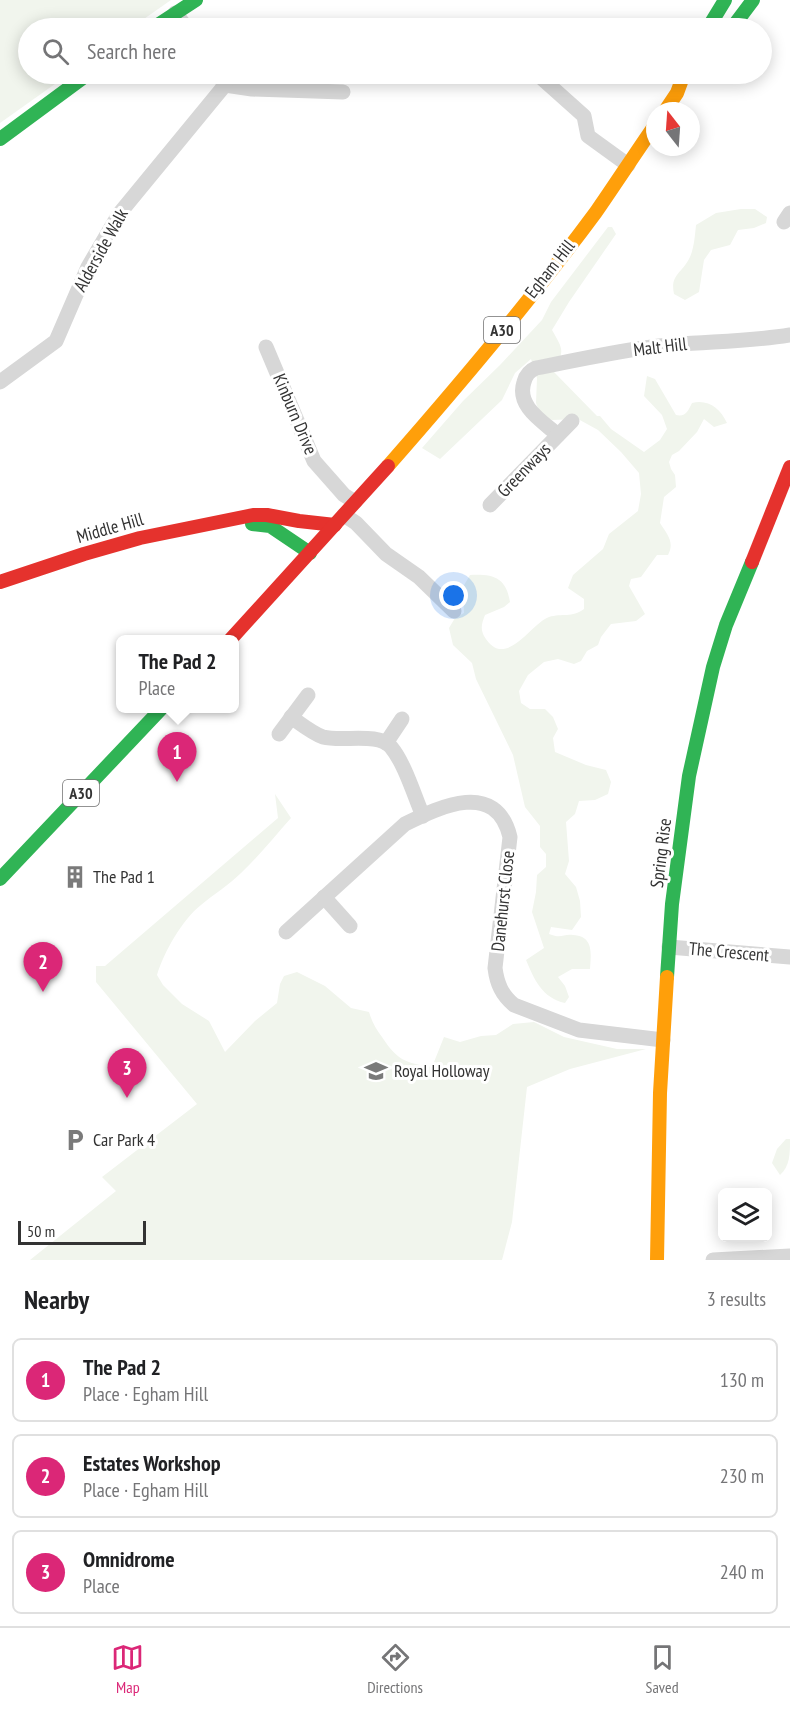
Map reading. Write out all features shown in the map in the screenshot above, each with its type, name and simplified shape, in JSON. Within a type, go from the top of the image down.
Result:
[{"type":"street","points":[[168,18],[196,0]]},
{"type":"street","points":[[714,18],[725,0],[743,13]]},
{"type":"street","points":[[739,18],[753,0]]},
{"type":"street","points":[[175,13],[179,18]]},
{"type":"street","points":[[0,139],[74,84]]},
{"type":"street","name":"Alderside Walk","points":[[0,382],[56,341],[88,267],[119,214],[217,84]]},
{"type":"street","points":[[236,84],[252,89],[343,92]]},
{"type":"street","points":[[548,84],[584,116],[588,136],[628,165]]},
{"type":"street","points":[[677,93],[680,84]]},
{"type":"street","points":[[671,102],[686,84]]},
{"type":"street","name":"Egham Hill","points":[[234,635],[310,553],[441,404],[596,210],[646,138]]},
{"type":"street","name":"Malt Hill","points":[[531,370],[643,348],[688,343],[747,341],[790,335]]},
{"type":"street","name":"Kinburn Drive","points":[[266,347],[314,461],[344,495],[355,502]]},
{"type":"street","name":"Greenways","points":[[531,370],[525,378],[521,393],[525,403],[558,435]]},
{"type":"street","name":"Greenways","points":[[490,505],[572,421]]},
{"type":"street","name":"Spring Rise","points":[[657,1260],[663,1040],[669,947],[689,776],[713,667],[726,625],[790,467]]},
{"type":"street","name":"Middle Hill","points":[[0,582],[93,551],[166,531],[232,520],[243,516],[261,514],[339,520]]},
{"type":"street","name":"Middle Hill","points":[[232,520],[270,526],[310,553]]},
{"type":"street","points":[[339,520],[356,523],[386,554],[419,577],[454,611]]},
{"type":"street","points":[[279,734],[308,695]]},
{"type":"street","name":"A30","points":[[0,879],[157,713]]},
{"type":"street","points":[[291,717],[322,736],[336,739],[378,739],[386,743],[392,748],[423,816]]},
{"type":"street","points":[[386,743],[402,719]]},
{"type":"street","name":"Danehurst Close","points":[[285,932],[405,824],[457,803],[487,804],[505,820],[510,837],[495,968],[501,991],[514,1005],[579,1030],[663,1040]]},
{"type":"street","points":[[324,897],[350,926]]},
{"type":"street","name":"The Crescent","points":[[669,947],[790,957]]},
{"type":"street","points":[[712,1260],[790,1256]]},
{"type":"shaded area","points":[[0,0],[171,0],[145,18],[18,18],[18,84],[55,84],[0,123]]},
{"type":"shaded area","points":[[755,209],[767,217],[766,223],[754,228],[738,230],[730,245],[711,250],[704,260],[699,292],[685,300],[674,294],[675,279],[692,251],[696,225],[716,213]]},
{"type":"shaded area","points":[[608,227],[612,227],[616,234],[552,330],[561,351],[554,372],[611,429],[644,452],[660,440],[667,429],[662,415],[644,396],[647,376],[655,379],[676,415],[688,411],[692,403],[703,402],[717,409],[727,423],[714,427],[704,419],[697,432],[672,455],[669,462],[675,475],[676,487],[664,497],[660,523],[669,538],[670,550],[668,555],[657,555],[641,577],[631,579],[629,586],[645,614],[636,621],[611,624],[598,645],[587,651],[581,661],[574,664],[558,659],[544,662],[528,675],[519,691],[521,703],[530,709],[545,709],[553,717],[558,729],[553,738],[555,752],[586,765],[606,770],[611,782],[608,794],[595,800],[579,801],[575,814],[566,822],[569,861],[565,874],[576,887],[581,917],[572,930],[551,927],[549,934],[580,936],[588,942],[591,957],[590,969],[572,969],[558,977],[569,997],[565,1003],[550,997],[540,987],[526,960],[544,948],[532,912],[537,875],[546,867],[546,854],[540,847],[540,826],[525,807],[513,755],[476,679],[472,663],[453,645],[449,628],[455,618],[464,613],[463,587],[470,575],[485,575],[497,579],[502,582],[508,594],[510,602],[485,615],[482,626],[484,636],[492,646],[500,649],[518,642],[549,617],[571,614],[584,609],[584,599],[568,588],[573,575],[603,549],[609,534],[638,511],[641,494],[639,473],[598,430],[578,419],[552,420],[540,414],[536,403],[537,378],[531,359],[515,373],[502,400],[440,459],[422,448],[463,401],[542,320],[551,302]]},
{"type":"shaded area","name":"Royal Holloway","points":[[275,794],[291,818],[232,882],[201,905],[187,919],[164,956],[157,975],[163,985],[182,1004],[209,1021],[225,1052],[255,1021],[277,1003],[280,984],[284,976],[297,972],[325,986],[351,1008],[369,1012],[376,1028],[392,1051],[397,1056],[415,1064],[432,1067],[444,1037],[460,1042],[481,1036],[496,1035],[513,1024],[534,1022],[564,1037],[617,1049],[646,1049],[570,1069],[527,1087],[512,1222],[502,1260],[30,1260],[116,1191],[102,1177],[197,1104],[96,982],[96,966],[105,966],[278,818]]},
{"type":"shaded area","points":[[786,1139],[790,1139],[789,1159],[780,1175],[772,1163],[777,1149]]},
{"type":"traffic: fast","points":[[168,18],[196,0]]},
{"type":"traffic: fast","points":[[714,18],[725,0]]},
{"type":"traffic: fast","points":[[740,18],[753,0]]},
{"type":"traffic: fast","points":[[0,139],[74,84]]},
{"type":"traffic: fast","points":[[252,524],[270,526],[310,553]]},
{"type":"traffic: fast","points":[[667,977],[672,904],[689,776],[713,667],[726,625],[752,562]]},
{"type":"traffic: fast","points":[[0,879],[157,713]]},
{"type":"traffic: slow","points":[[671,102],[680,84]]},
{"type":"traffic: slow","points":[[388,466],[521,309],[596,212],[646,138]]},
{"type":"traffic: slow","points":[[657,1260],[660,1093],[667,977]]},
{"type":"traffic: jam","points":[[235,635],[388,466]]},
{"type":"traffic: jam","points":[[752,562],[790,467]]},
{"type":"traffic: jam","points":[[0,582],[140,538],[253,515],[335,525]]},
{"type":"place","name":"The Pad 2","points":[[177,782]]},
{"type":"place","name":"The Pad 1","points":[[75,877]]},
{"type":"place","name":"Estates Workshop","points":[[43,992]]},
{"type":"place","name":"Royal Holloway","points":[[376,1071]]},
{"type":"place","name":"Omnidrome","points":[[127,1098]]},
{"type":"place","name":"Car Park 4","points":[[75,1140]]}]
